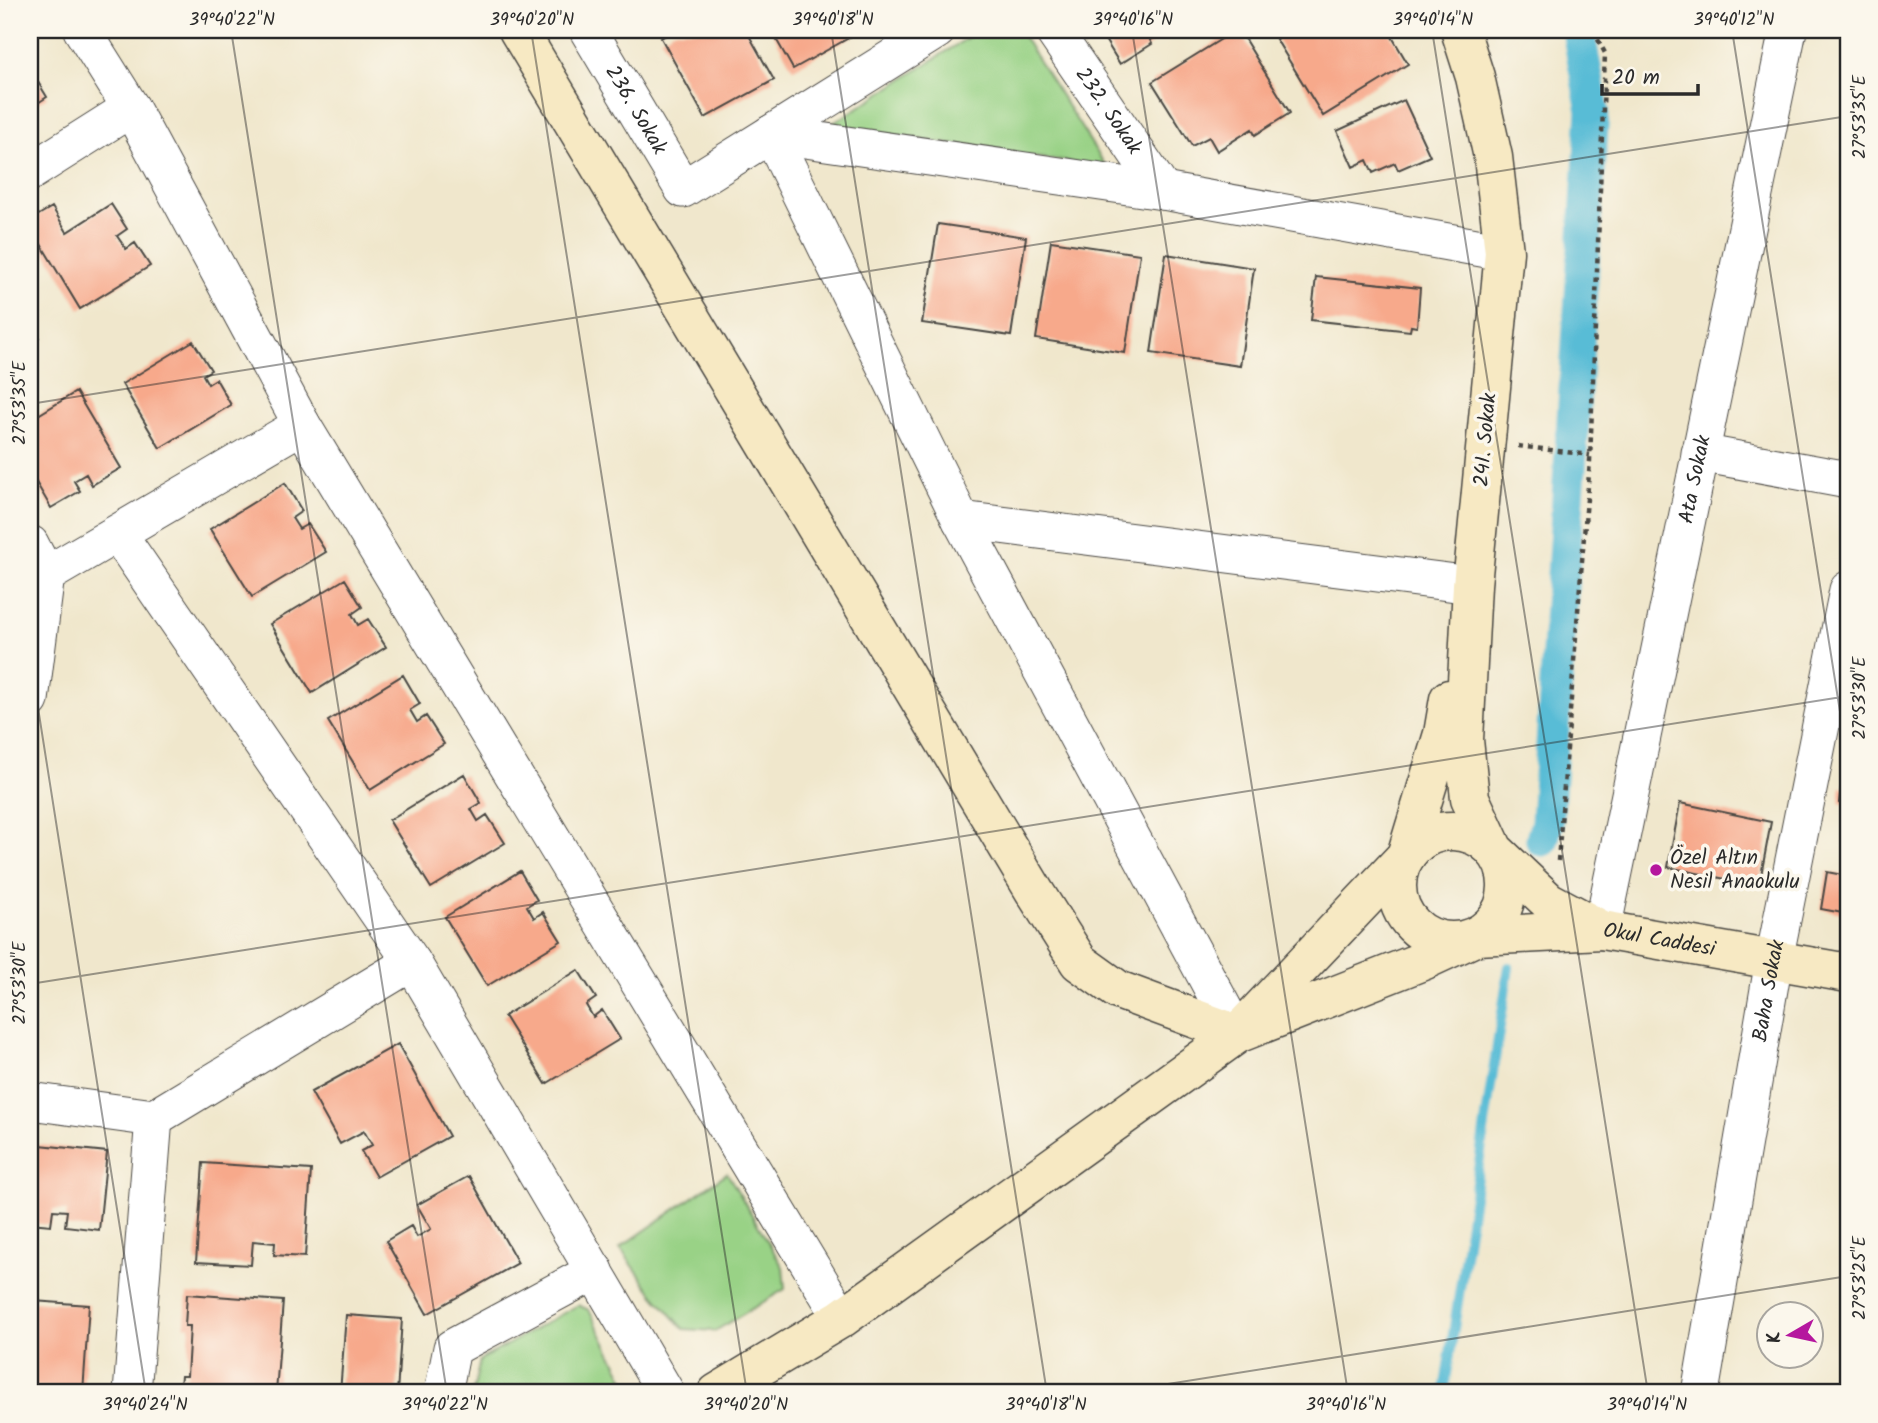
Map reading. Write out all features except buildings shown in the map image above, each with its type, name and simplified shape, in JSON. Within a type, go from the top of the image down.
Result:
[{"type":"main road","points":[[518,30],[1079,962],[1118,990],[1237,1034],[1425,960],[1477,936],[1490,927],[1500,913],[1506,898],[1507,881],[1503,865],[1494,850],[1482,839],[1449,831],[1418,843],[1237,1034],[842,1318],[717,1393]]},
{"type":"main road","name":"241. Sokak","points":[[1460,30],[1475,77],[1493,157],[1504,252],[1472,585],[1464,740],[1470,798],[1494,850]]},
{"type":"main road","points":[[1472,585],[1443,734],[1399,872],[1397,890],[1401,908],[1410,923],[1441,941],[1459,942],[1477,936],[1602,930]]},
{"type":"main road","name":"Okul Caddesi","points":[[1494,850],[1548,901],[1602,930],[1848,973]]},
{"type":"street","points":[[82,30],[131,108],[302,425],[842,1318]]},
{"type":"street","name":"236. Sokak","points":[[588,30],[683,188],[771,134]]},
{"type":"street","points":[[771,134],[937,30]]},
{"type":"street","name":"232. Sokak","points":[[1053,30],[1163,191]]},
{"type":"street","name":"Ata Sokak","points":[[1602,930],[1788,30]]},
{"type":"street","points":[[30,172],[131,108]]},
{"type":"street","points":[[771,134],[961,520],[1237,1034]]},
{"type":"street","points":[[771,134],[1163,191],[1504,252]]},
{"type":"street","points":[[30,699],[38,560],[118,534],[302,425]]},
{"type":"street","points":[[1700,453],[1848,480]]},
{"type":"street","points":[[961,520],[1472,585]]},
{"type":"street","points":[[118,534],[412,962],[666,1393]]},
{"type":"street","name":"Baha Sokak","points":[[1700,1393],[1774,960],[1848,590]]},
{"type":"street","points":[[30,1101],[154,1118],[412,962]]},
{"type":"street","points":[[132,1393],[154,1118]]},
{"type":"street","points":[[443,1393],[452,1348],[595,1271]]},
{"type":"path","points":[[1557,868],[1590,455],[1605,53],[1593,30]]},
{"type":"path","points":[[1517,446],[1590,455]]},
{"type":"green space","points":[[980,30],[1019,30],[1107,168],[829,126]]},
{"type":"green space","points":[[727,1173],[783,1267],[785,1289],[715,1331],[684,1329],[654,1295],[620,1248]]},
{"type":"green space","points":[[578,1305],[589,1310],[630,1389],[616,1393],[473,1393],[480,1360]]},
{"type":"waterway","points":[[1542,840],[1547,823],[1593,111],[1578,30]]},
{"type":"waterway","points":[[1444,1393],[1509,967]]},
{"type":"place","name":"Özel Altın Nesil Anaokulu","points":[[1656,870]]}]
